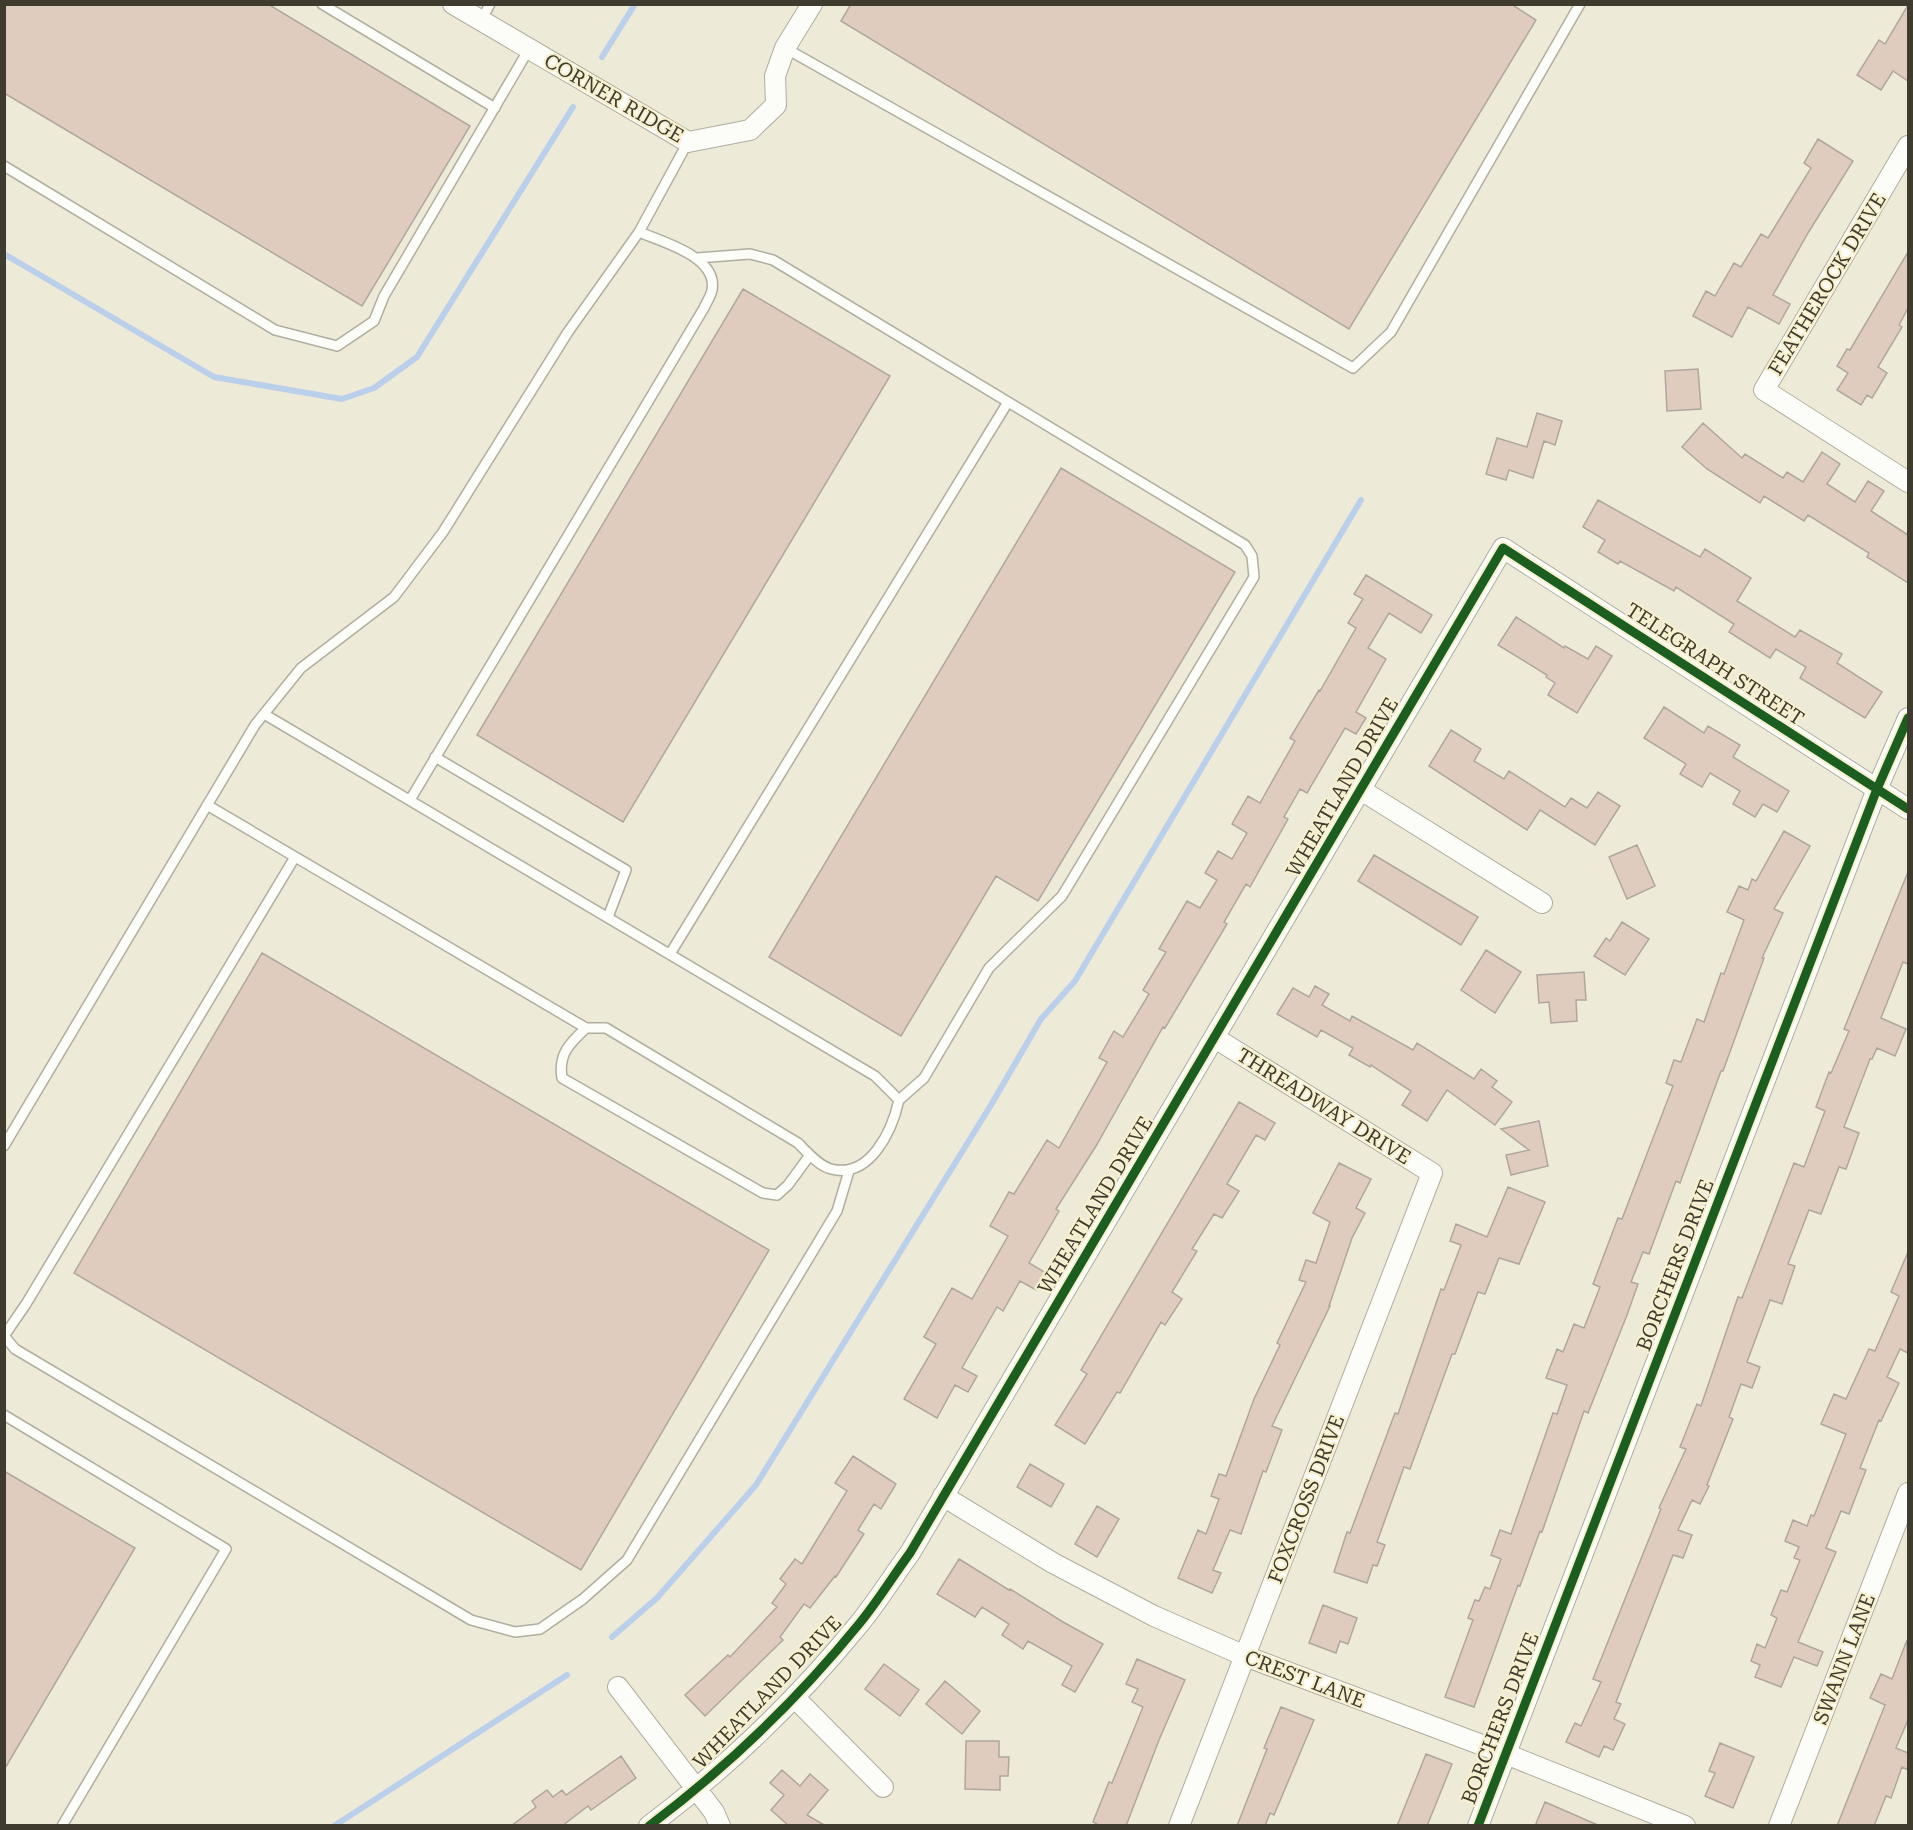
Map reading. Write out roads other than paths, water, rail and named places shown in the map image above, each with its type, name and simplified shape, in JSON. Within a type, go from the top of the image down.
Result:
[{"type":"street","name":"CORNER RIDGE","points":[[453,4],[486,13],[529,49],[688,142],[750,130],[776,105],[775,76],[785,48],[812,4]]},
{"type":"street","name":"FEATHEROCK DRIVE","points":[[1908,146],[1764,390],[1908,482]]},
{"type":"street","name":"TELEGRAPH STREET","points":[[1503,548],[1908,809]]},
{"type":"street","name":"WHEATLAND DRIVE","points":[[649,1826],[696,1790],[794,1697],[860,1623],[910,1553],[1503,548]]},
{"type":"street","name":"BORCHERS DRIVE","points":[[1478,1826],[1877,789],[1908,718]]},
{"type":"street","points":[[1361,790],[1542,903]]},
{"type":"street","name":"THREADWAY DRIVE","points":[[1215,1038],[1432,1173]]},
{"type":"street","name":"FOXCROSS DRIVE","points":[[1179,1826],[1432,1173]]},
{"type":"street","name":"SWANN LANE","points":[[1779,1826],[1908,1493]]},
{"type":"street","name":"CREST LANE","points":[[943,1496],[1063,1568],[1154,1616],[1245,1656],[1685,1826]]},
{"type":"street","points":[[618,1687],[714,1812],[720,1826]]},
{"type":"street","points":[[794,1697],[883,1786]]},
{"type":"lane","points":[[322,4],[495,108]]},
{"type":"lane","points":[[785,48],[1353,368],[1391,332],[1580,4]]},
{"type":"lane","points":[[4,166],[275,330],[337,346],[374,321],[384,296],[529,49]]},
{"type":"lane","points":[[4,1146],[255,725],[301,668],[394,597],[443,532],[568,332],[639,232],[688,142]]},
{"type":"lane","points":[[410,800],[704,308],[712,290],[708,270],[697,258],[639,232]]},
{"type":"lane","points":[[207,805],[586,1028],[606,1028],[798,1143],[829,1169],[849,1171],[868,1160],[883,1142],[894,1121],[899,1100],[924,1078],[990,968],[1062,896],[1254,577],[1252,556],[1245,545],[773,260],[750,254],[697,258]]},
{"type":"lane","points":[[670,954],[1008,402]]},
{"type":"lane","points":[[264,714],[875,1076],[899,1100]]},
{"type":"lane","points":[[435,758],[626,870],[608,917]]},
{"type":"lane","points":[[295,857],[5,1336],[15,1349],[471,1620],[515,1632],[540,1629],[583,1599],[627,1560],[837,1211],[849,1171]]},
{"type":"lane","points":[[586,1028],[570,1043],[559,1064],[562,1078],[763,1193],[777,1195],[788,1185],[810,1155]]},
{"type":"lane","points":[[4,1414],[226,1549],[62,1826]]},
{"type":"waterway","points":[[602,57],[635,4]]},
{"type":"waterway","points":[[4,254],[214,377],[342,399],[374,388],[417,357],[573,107]]},
{"type":"waterway","points":[[612,1637],[657,1598],[756,1485],[991,1105],[1041,1019],[1075,981],[1361,500]]},
{"type":"waterway","points":[[334,1826],[567,1675]]}]
